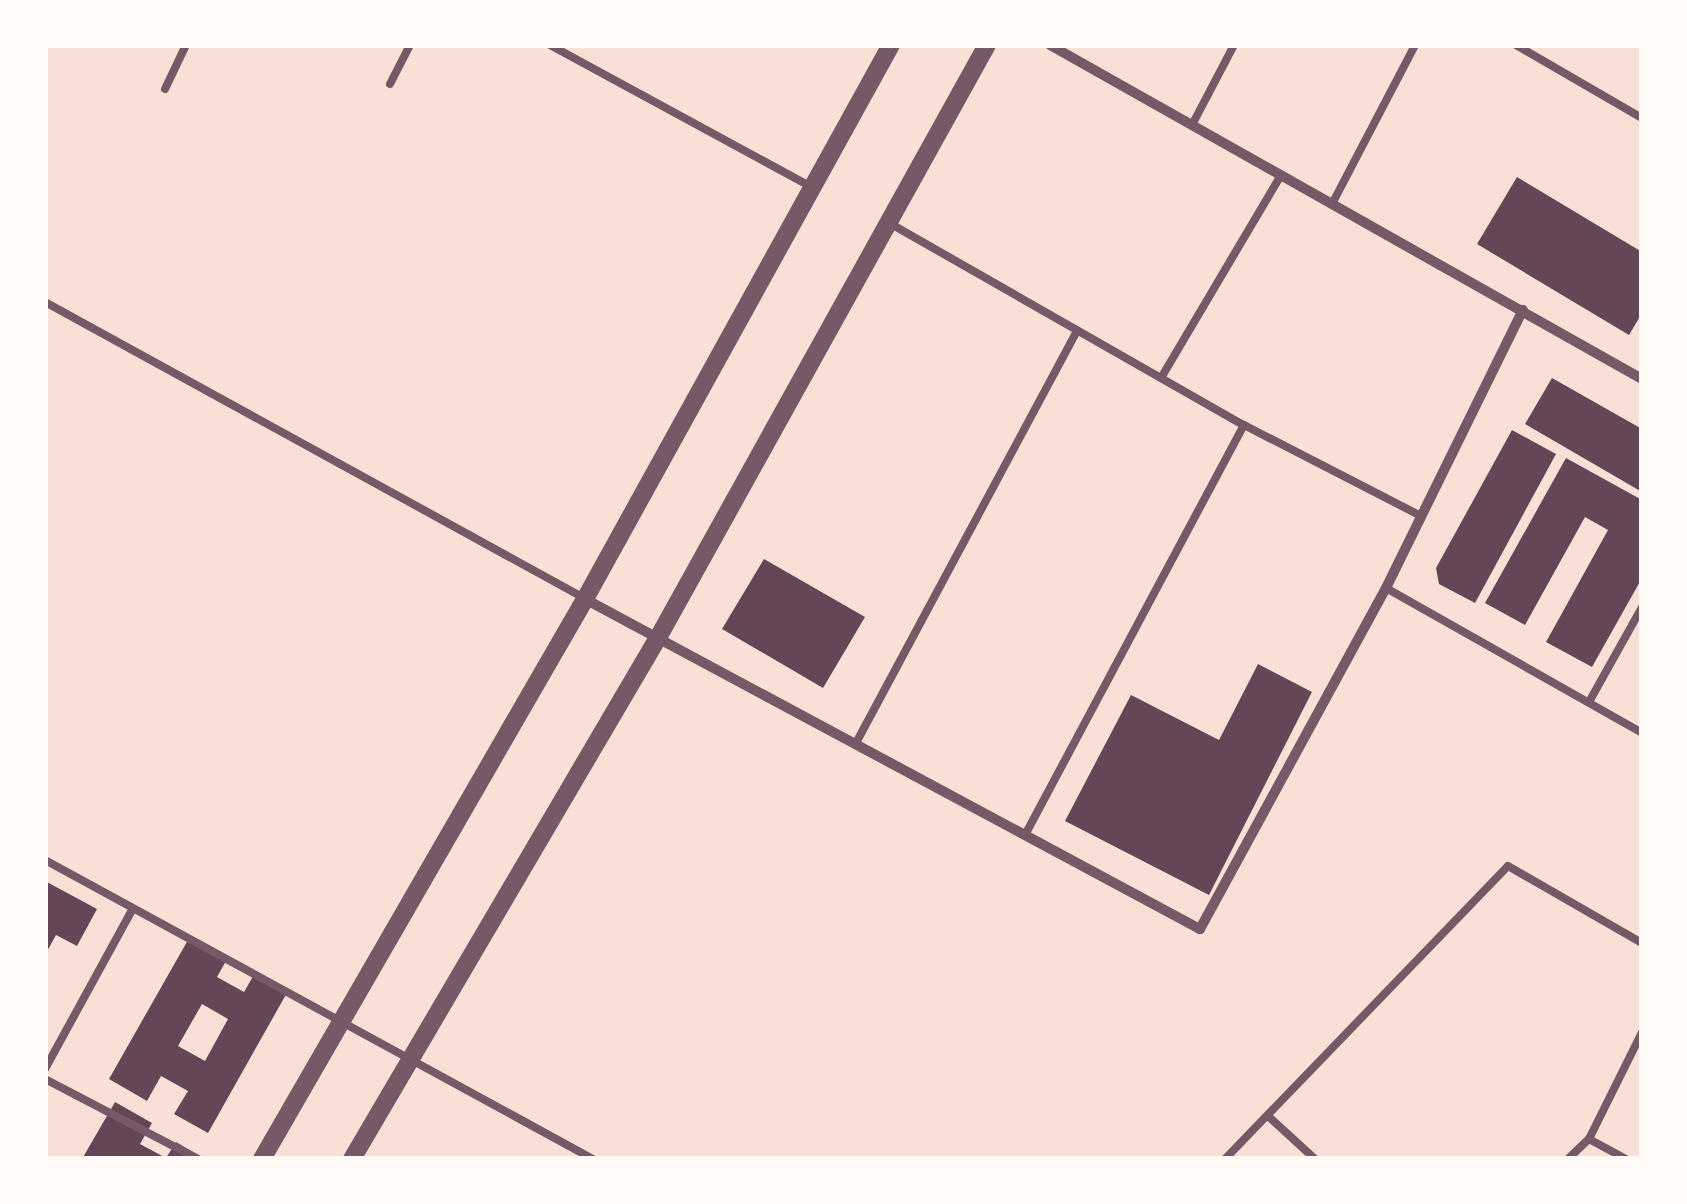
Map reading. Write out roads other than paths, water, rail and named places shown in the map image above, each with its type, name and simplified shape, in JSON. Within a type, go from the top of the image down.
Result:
[{"type":"street","points":[[262,1159],[339,1017],[585,599],[891,45]]},
{"type":"street","points":[[352,1159],[659,636],[987,45]]},
{"type":"street","points":[[1050,45],[1642,379]]},
{"type":"street","points":[[585,599],[1200,929],[1386,588],[1523,310]]},
{"type":"lane","points":[[164,89],[186,45]]},
{"type":"lane","points":[[390,84],[410,45]]},
{"type":"lane","points":[[550,45],[811,186]]},
{"type":"lane","points":[[1192,125],[1234,45]]},
{"type":"lane","points":[[1332,204],[1415,45]]},
{"type":"lane","points":[[1516,45],[1642,118]]},
{"type":"lane","points":[[1161,378],[1281,175]]},
{"type":"lane","points":[[888,223],[1244,424],[1421,516]]},
{"type":"lane","points":[[45,302],[585,599]]},
{"type":"lane","points":[[856,742],[1077,330]]},
{"type":"lane","points":[[1025,834],[1244,424]]},
{"type":"lane","points":[[1386,588],[1642,733]]},
{"type":"lane","points":[[1589,702],[1642,607]]},
{"type":"lane","points":[[45,860],[593,1159]]},
{"type":"lane","points":[[1225,1159],[1508,866],[1642,943]]},
{"type":"lane","points":[[45,1068],[133,908]]},
{"type":"lane","points":[[1568,1159],[1588,1139],[1642,1032]]},
{"type":"lane","points":[[45,1079],[198,1159]]},
{"type":"lane","points":[[1268,1116],[1316,1159]]},
{"type":"lane","points":[[1588,1139],[1626,1159]]}]
